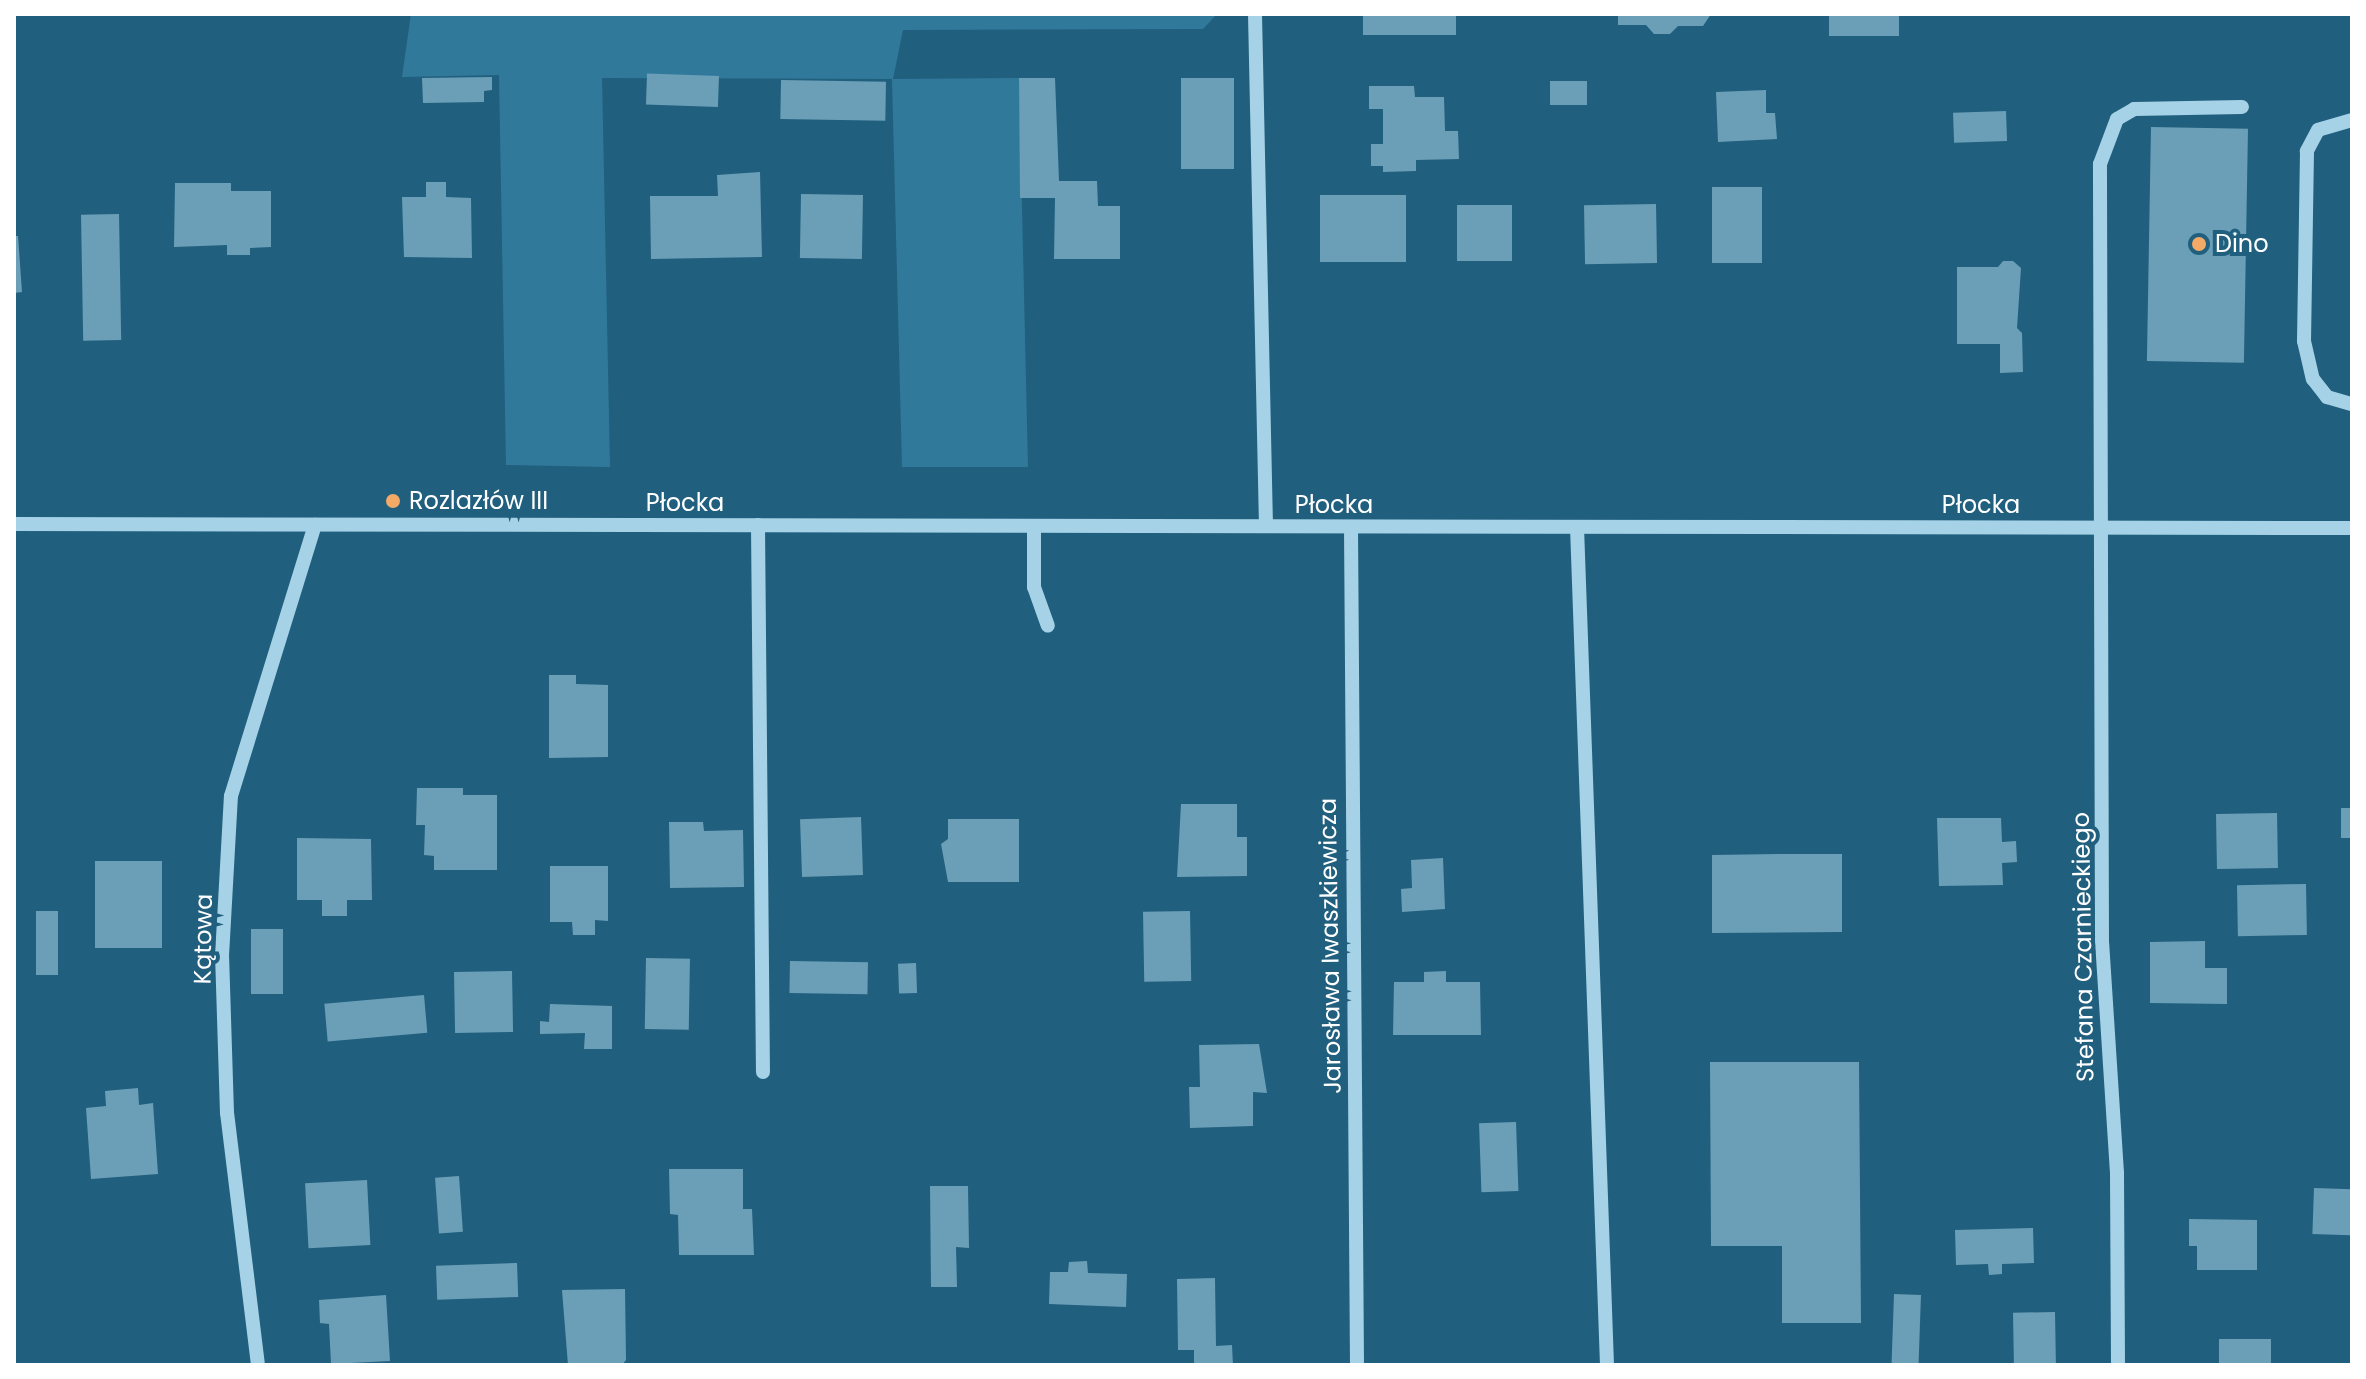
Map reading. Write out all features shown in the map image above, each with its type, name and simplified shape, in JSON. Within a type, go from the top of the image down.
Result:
[{"type":"street","points":[[1255,14],[1266,526]]},
{"type":"street","name":"Stefana Czarnieckiego","points":[[2118,1365],[2117,1173],[2102,943],[2100,164],[2117,119],[2134,109],[2242,107]]},
{"type":"street","points":[[2352,120],[2318,130],[2307,151],[2304,341],[2313,379],[2327,397],[2352,404]]},
{"type":"street","name":"Płocka","points":[[14,524],[2352,528]]},
{"type":"street","name":"Kątowa","points":[[258,1365],[227,1113],[222,956],[231,796],[315,525]]},
{"type":"street","points":[[758,525],[763,1072]]},
{"type":"street","points":[[1034,526],[1034,587],[1048,626]]},
{"type":"street","name":"Jarosława Iwaszkiewicza","points":[[1351,527],[1357,1365]]},
{"type":"street","points":[[1577,527],[1607,1365]]},
{"type":"shaded area","points":[[411,14],[1217,14],[1203,29],[903,30],[893,79],[1019,78],[1028,467],[902,467],[892,79],[602,78],[610,467],[506,465],[499,75],[402,77]]},
{"type":"building","points":[[1363,14],[1456,14],[1456,35],[1363,35]]},
{"type":"building","points":[[1618,14],[1711,14],[1703,26],[1678,26],[1670,34],[1654,34],[1646,25],[1618,25]]},
{"type":"building","points":[[1829,14],[1899,14],[1899,36],[1829,36]]},
{"type":"building","points":[[647,73],[719,76],[718,107],[646,104]]},
{"type":"building","points":[[492,77],[492,90],[484,91],[484,102],[423,103],[422,78]]},
{"type":"building","points":[[1019,78],[1055,78],[1059,181],[1097,181],[1098,206],[1120,206],[1120,259],[1054,259],[1055,198],[1020,198]]},
{"type":"building","points":[[1181,78],[1234,78],[1234,169],[1181,169]]},
{"type":"building","points":[[781,80],[886,82],[885,121],[780,119]]},
{"type":"building","points":[[1550,81],[1587,81],[1587,105],[1550,105]]},
{"type":"building","points":[[1369,86],[1414,86],[1415,97],[1444,97],[1445,131],[1458,131],[1459,159],[1416,160],[1416,171],[1383,172],[1383,166],[1371,166],[1371,144],[1383,144],[1383,109],[1369,109]]},
{"type":"building","points":[[1766,90],[1766,113],[1775,113],[1777,139],[1718,142],[1716,92]]},
{"type":"building","points":[[2006,111],[2007,141],[1954,143],[1953,113]]},
{"type":"building","name":"Dino","points":[[2151,127],[2248,129],[2244,363],[2147,361]]},
{"type":"building","points":[[760,172],[762,257],[651,259],[650,196],[718,196],[717,175]]},
{"type":"building","points":[[426,182],[446,182],[446,197],[471,198],[472,258],[404,257],[402,197],[426,197]]},
{"type":"building","points":[[175,183],[231,183],[231,191],[271,191],[271,247],[250,248],[250,255],[227,255],[227,245],[174,247]]},
{"type":"building","points":[[1712,187],[1762,187],[1762,263],[1712,263]]},
{"type":"building","points":[[801,194],[863,195],[862,259],[800,258]]},
{"type":"building","points":[[1320,195],[1406,195],[1406,262],[1320,262]]},
{"type":"building","points":[[1656,204],[1657,263],[1585,264],[1584,205]]},
{"type":"building","points":[[1457,205],[1512,205],[1512,261],[1457,261]]},
{"type":"building","points":[[119,214],[121,340],[83,341],[81,215]]},
{"type":"building","points":[[14,236],[18,236],[22,292],[14,293]]},
{"type":"building","points":[[2003,261],[2013,261],[2021,268],[2017,328],[2022,333],[2023,372],[2000,373],[2000,344],[1957,344],[1957,267],[1998,267]]},
{"type":"building","points":[[549,675],[576,675],[576,684],[608,685],[608,757],[549,758]]},
{"type":"building","points":[[417,788],[463,788],[463,795],[497,795],[497,870],[434,870],[434,856],[424,855],[425,825],[416,825]]},
{"type":"building","points":[[1181,804],[1237,804],[1237,837],[1247,837],[1247,876],[1177,877]]},
{"type":"building","points":[[2341,808],[2352,808],[2352,838],[2341,838]]},
{"type":"building","points":[[2277,813],[2278,868],[2217,869],[2216,814]]},
{"type":"building","points":[[861,817],[863,875],[802,877],[800,819]]},
{"type":"building","points":[[1937,818],[2001,818],[2002,842],[2016,841],[2017,862],[2002,863],[2003,885],[1939,886]]},
{"type":"building","points":[[948,819],[1019,819],[1019,882],[948,882],[941,844],[948,839]]},
{"type":"building","points":[[669,822],[703,822],[704,831],[743,830],[744,887],[670,888]]},
{"type":"building","points":[[297,838],[371,839],[372,900],[347,900],[347,916],[322,916],[322,900],[297,900]]},
{"type":"building","points":[[1842,854],[1842,932],[1712,933],[1712,855]]},
{"type":"building","points":[[1443,858],[1445,909],[1402,912],[1401,889],[1412,888],[1411,860]]},
{"type":"building","points":[[95,861],[162,861],[162,948],[95,948]]},
{"type":"building","points":[[550,866],[608,866],[608,921],[595,920],[595,935],[573,935],[572,922],[550,922]]},
{"type":"building","points":[[2306,884],[2307,935],[2238,936],[2237,885]]},
{"type":"building","points":[[36,911],[58,911],[58,975],[36,975]]},
{"type":"building","points":[[1190,911],[1191,981],[1144,982],[1143,912]]},
{"type":"building","points":[[251,929],[283,929],[283,994],[251,994]]},
{"type":"building","points":[[2205,941],[2205,968],[2227,968],[2227,1004],[2150,1003],[2150,942]]},
{"type":"building","points":[[646,958],[690,959],[689,1030],[645,1029]]},
{"type":"building","points":[[790,961],[868,962],[867,994],[789,993]]},
{"type":"building","points":[[916,963],[917,993],[899,994],[898,964]]},
{"type":"building","points":[[512,971],[513,1032],[455,1033],[454,972]]},
{"type":"building","points":[[1446,971],[1446,982],[1480,982],[1481,1035],[1393,1035],[1394,982],[1424,982],[1424,972]]},
{"type":"building","points":[[424,995],[427,1033],[328,1042],[324,1004]]},
{"type":"building","points":[[550,1004],[612,1006],[612,1049],[584,1049],[585,1033],[540,1034],[540,1021],[549,1022]]},
{"type":"building","points":[[1259,1044],[1267,1093],[1253,1092],[1253,1126],[1190,1128],[1189,1087],[1200,1087],[1199,1045]]},
{"type":"building","points":[[1710,1062],[1859,1062],[1861,1323],[1782,1323],[1782,1246],[1711,1246]]},
{"type":"building","points":[[138,1088],[139,1105],[153,1103],[158,1174],[91,1179],[86,1108],[106,1106],[105,1091]]},
{"type":"building","points":[[1516,1122],[1518,1191],[1481,1192],[1479,1123]]},
{"type":"building","points":[[669,1169],[743,1169],[743,1209],[752,1209],[754,1255],[679,1255],[678,1215],[670,1214]]},
{"type":"building","points":[[459,1176],[463,1232],[439,1234],[435,1178]]},
{"type":"building","points":[[367,1180],[370,1245],[308,1248],[305,1183]]},
{"type":"building","points":[[930,1186],[968,1186],[969,1248],[956,1247],[957,1287],[931,1287]]},
{"type":"building","points":[[2314,1188],[2352,1189],[2350,1235],[2312,1234]]},
{"type":"building","points":[[2189,1219],[2257,1220],[2257,1270],[2197,1270],[2197,1246],[2189,1246]]},
{"type":"building","points":[[2033,1228],[2034,1263],[2002,1264],[2002,1274],[1989,1275],[1988,1264],[1956,1265],[1955,1230]]},
{"type":"building","points":[[1087,1261],[1088,1273],[1127,1274],[1126,1307],[1049,1304],[1050,1272],[1068,1272],[1069,1262]]},
{"type":"building","points":[[517,1263],[518,1297],[437,1300],[436,1266]]},
{"type":"building","points":[[1215,1278],[1216,1346],[1232,1345],[1233,1365],[1194,1365],[1194,1350],[1178,1350],[1177,1279]]},
{"type":"building","points":[[625,1289],[626,1360],[622,1365],[568,1365],[562,1290]]},
{"type":"building","points":[[1894,1294],[1921,1295],[1919,1365],[1892,1365]]},
{"type":"building","points":[[386,1295],[390,1361],[331,1364],[329,1324],[320,1323],[319,1300]]},
{"type":"building","points":[[2055,1312],[2056,1365],[2014,1365],[2013,1313]]},
{"type":"building","points":[[2219,1339],[2271,1339],[2271,1365],[2219,1365]]},
{"type":"place","name":"Dino","points":[[2199,244]]},
{"type":"place","name":"Rozlazłów III","points":[[393,501]]}]
